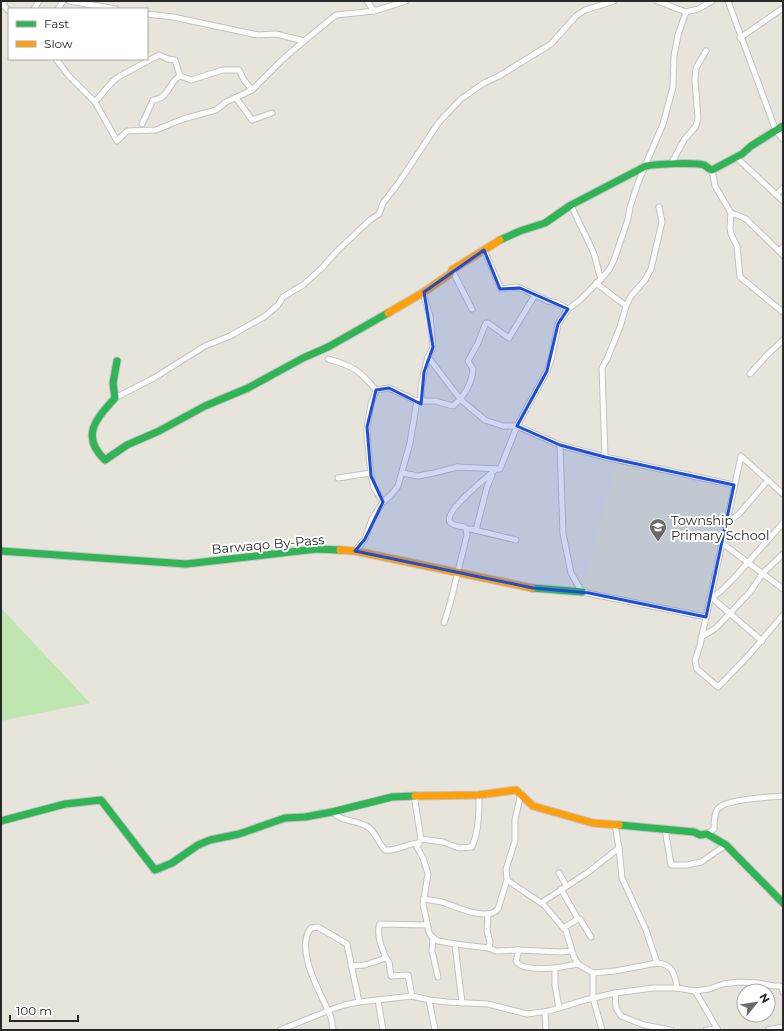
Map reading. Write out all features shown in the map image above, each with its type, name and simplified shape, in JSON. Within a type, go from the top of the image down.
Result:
[{"type":"main road","points":[[117,361],[113,383],[116,398],[93,424],[91,433],[92,442],[96,450],[105,460],[127,445],[159,431],[205,406],[248,388],[303,358],[328,347],[424,292],[450,274],[452,270],[498,241],[520,231],[545,223],[571,205],[646,166],[654,164],[699,165],[712,170],[736,157],[783,126]]},
{"type":"main road","name":"Barwaqo By-Pass","points":[[1,551],[186,564],[316,549],[354,551],[533,588],[582,592]]},
{"type":"main road","points":[[1,821],[65,804],[101,800],[155,870],[172,863],[198,845],[210,840],[239,834],[285,818],[305,817],[332,812],[392,796],[480,795],[516,790],[521,793],[527,801],[542,809],[593,823],[694,832],[698,835],[704,836],[707,834],[726,845],[783,903]]},
{"type":"street","points":[[5,1],[3,4],[8,10]]},
{"type":"street","points":[[69,1],[110,8]]},
{"type":"street","points":[[368,1],[374,11]]},
{"type":"street","points":[[57,60],[61,68],[95,102],[117,141],[127,131],[156,130],[183,119],[216,110],[226,102],[252,90],[283,59],[322,25],[336,15],[374,11],[406,1]]},
{"type":"street","points":[[116,398],[154,378],[205,346],[230,336],[264,317],[278,305],[284,297],[303,285],[322,268],[365,225],[379,214],[382,203],[400,181],[439,122],[461,99],[484,83],[499,76],[551,44],[576,16],[585,10],[614,1]]},
{"type":"street","points":[[656,1],[663,2],[686,12],[698,9],[712,1]]},
{"type":"street","points":[[728,1],[740,38],[776,131],[783,139]]},
{"type":"street","points":[[740,38],[783,8]]},
{"type":"street","points":[[516,540],[466,529],[465,527],[455,525],[450,522],[450,514],[459,503],[495,471],[500,469],[517,426],[547,371],[551,360],[558,324],[568,309],[579,301],[609,270],[614,260],[628,219],[634,195],[663,124],[673,86],[674,56],[678,35],[686,12]]},
{"type":"street","points":[[148,14],[173,17],[258,34],[276,34],[304,41]]},
{"type":"street","points":[[671,164],[684,140],[696,126],[698,118],[695,80],[696,68],[706,51]]},
{"type":"street","points":[[95,102],[120,76],[159,55],[175,60],[180,76]]},
{"type":"street","points":[[180,76],[191,80],[223,70],[239,70],[244,80],[252,90]]},
{"type":"street","points":[[142,124],[153,100],[167,92],[176,78],[180,76]]},
{"type":"street","points":[[236,98],[252,120],[272,113]]},
{"type":"street","points":[[736,157],[783,201]]},
{"type":"street","points":[[712,170],[715,186],[731,213],[730,228],[731,234],[737,246],[740,276],[783,312]]},
{"type":"street","points":[[777,194],[783,188]]},
{"type":"street","points":[[571,205],[577,221],[598,264],[601,279]]},
{"type":"street","points":[[605,457],[602,368],[620,327],[626,306],[631,296],[645,280],[651,269],[662,222],[659,207]]},
{"type":"street","points":[[731,213],[746,219],[781,253],[783,247]]},
{"type":"street","points":[[484,250],[501,289],[516,287],[520,288],[535,296],[557,303],[568,309]]},
{"type":"street","points":[[452,270],[472,309]]},
{"type":"street","points":[[596,283],[626,306]]},
{"type":"street","points":[[354,551],[365,539],[372,519],[383,502],[398,486],[402,473],[410,443],[413,419],[419,401],[428,357],[433,347],[430,316],[424,297],[424,292]]},
{"type":"street","points":[[376,390],[389,388],[419,401],[441,402],[453,406],[461,400],[473,375],[473,369],[468,361],[478,343],[486,323],[509,338],[535,296]]},
{"type":"street","points":[[750,374],[783,340]]},
{"type":"street","points":[[428,357],[461,400],[485,420],[504,426],[517,426],[560,445],[605,457],[734,484]]},
{"type":"street","points":[[328,359],[353,367],[367,379],[376,390]]},
{"type":"street","points":[[376,390],[371,404],[367,427],[371,473],[374,488],[383,502]]},
{"type":"street","points":[[560,445],[563,534],[571,573],[582,592],[706,617]]},
{"type":"street","points":[[783,494],[741,456],[706,617],[700,637],[700,645],[695,666],[703,675],[718,687],[762,641],[783,615]]},
{"type":"street","points":[[402,473],[418,476],[457,467],[495,471]]},
{"type":"street","points":[[476,530],[487,487],[495,471]]},
{"type":"street","points":[[338,478],[371,473]]},
{"type":"street","points":[[727,523],[739,514],[768,480]]},
{"type":"street","points":[[710,599],[722,590],[783,523]]},
{"type":"street","points":[[444,623],[467,535],[466,529]]},
{"type":"street","points":[[722,543],[783,589]]},
{"type":"street","points":[[700,637],[716,628],[728,613],[750,592],[763,573],[783,554]]},
{"type":"street","points":[[710,599],[762,641]]},
{"type":"street","points":[[424,899],[440,902],[462,910],[488,914],[498,909],[507,880],[506,869],[515,841],[515,820],[521,793]]},
{"type":"street","points":[[414,795],[419,841],[417,847],[423,858],[428,874],[423,904],[427,925],[433,938],[432,952],[438,977]]},
{"type":"street","points":[[332,812],[338,818],[366,826],[377,837],[385,850],[394,850],[419,841],[433,840],[459,848],[472,847],[479,823],[480,795]]},
{"type":"street","points":[[707,834],[714,829],[716,811],[722,805],[783,796]]},
{"type":"street","points":[[616,825],[622,878],[646,930],[657,963]]},
{"type":"street","points":[[665,829],[671,865],[687,865],[701,862],[726,845]]},
{"type":"street","points":[[541,903],[566,885],[587,873],[619,848]]},
{"type":"street","points":[[559,873],[566,885]]},
{"type":"street","points":[[507,880],[541,903],[563,928],[567,934],[574,957],[578,964],[593,973],[616,971],[657,963],[665,964],[676,976],[677,988]]},
{"type":"street","points":[[561,889],[590,937]]},
{"type":"street","points":[[488,914],[487,931],[490,942],[489,948]]},
{"type":"street","points":[[563,928],[578,919]]},
{"type":"street","points":[[412,996],[408,975],[391,976],[390,974],[389,962],[381,945],[378,927],[380,924],[427,925]]},
{"type":"street","points":[[332,1030],[330,1015],[314,983],[306,952],[306,933],[311,928],[318,927],[348,944],[359,1002]]},
{"type":"street","points":[[433,938],[438,941],[489,948],[496,951],[572,951]]},
{"type":"street","points":[[455,944],[462,1003]]},
{"type":"street","points":[[518,950],[516,961],[520,965],[534,969],[555,968],[578,964]]},
{"type":"street","points":[[351,966],[365,966],[386,958]]},
{"type":"street","points":[[555,968],[555,985],[559,1008]]},
{"type":"street","points":[[593,973],[593,998],[602,1030]]},
{"type":"street","points":[[280,1030],[327,1010],[359,1002],[412,996],[429,1000],[488,1004],[526,1014],[544,1012],[615,993],[653,988],[677,988],[695,991],[723,984],[758,982],[780,986],[783,992]]},
{"type":"street","points":[[695,991],[718,1029],[706,1030]]},
{"type":"street","points":[[615,993],[616,1008],[621,1016],[644,1025],[671,1030]]},
{"type":"street","points":[[378,1000],[383,1030]]},
{"type":"street","points":[[429,1000],[435,1030]]},
{"type":"street","points":[[544,1012],[546,1030]]},
{"type":"street","points":[[768,1030],[783,1027]]},
{"type":"highlighted area","points":[[484,250],[500,289],[520,288],[568,309],[558,324],[547,371],[517,426],[560,445],[605,457],[734,485],[706,617],[589,593],[533,588],[355,551],[365,539],[383,502],[371,476],[367,427],[376,390],[389,388],[421,404],[424,372],[433,347],[424,292]]},
{"type":"shaded area","name":"Township Primary School","points":[[616,464],[733,491],[704,619],[582,592]]},
{"type":"green space","points":[[1,608],[90,703],[1,721]]},
{"type":"traffic: fast","points":[[500,240],[520,231],[545,223],[571,205],[646,166],[666,164],[699,164],[712,170],[742,154],[751,146],[783,126]]},
{"type":"traffic: fast","points":[[117,361],[113,383],[115,398],[97,421],[92,435],[93,443],[97,451],[105,460],[127,445],[159,431],[205,406],[248,388],[303,358],[328,347],[388,313]]},
{"type":"traffic: fast","points":[[1,551],[186,564],[316,549],[340,550]]},
{"type":"traffic: fast","points":[[532,588],[582,592]]},
{"type":"traffic: fast","points":[[1,821],[65,804],[101,800],[155,870],[172,863],[198,845],[210,840],[239,834],[285,818],[305,817],[332,812],[392,797],[415,796]]},
{"type":"traffic: fast","points":[[619,825],[694,832],[700,835],[707,834],[726,845],[783,903]]},
{"type":"traffic: slow","points":[[388,313],[424,292],[450,274],[452,270],[500,240]]},
{"type":"traffic: slow","points":[[340,550],[355,551],[532,588]]},
{"type":"traffic: slow","points":[[415,796],[479,795],[516,790],[533,806],[593,823],[619,825]]},
{"type":"place","name":"Township Primary School","points":[[658,542]]}]
